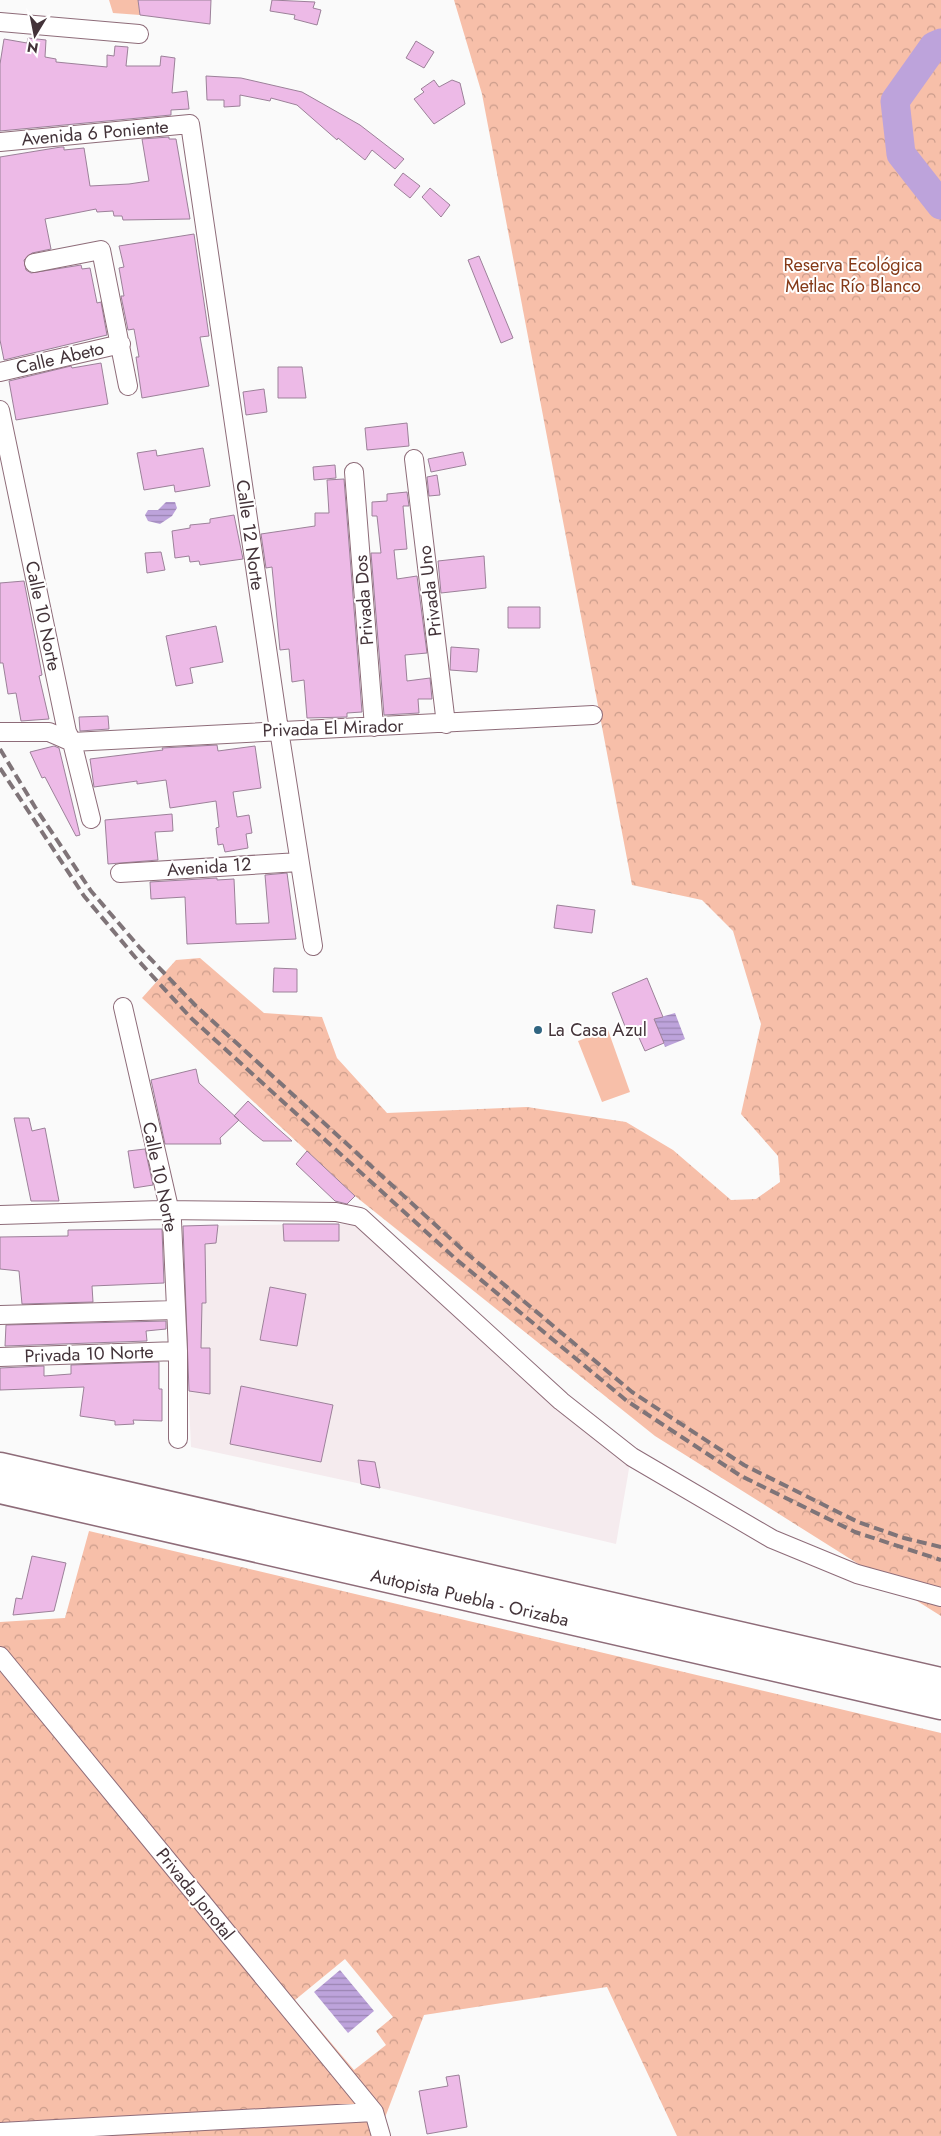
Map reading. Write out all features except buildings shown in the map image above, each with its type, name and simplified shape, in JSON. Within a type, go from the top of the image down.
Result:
[{"type":"highway","name":"Autopista Puebla - Orizaba","points":[[0,1466],[941,1681]]},
{"type":"highway","name":"Autopista Puebla - Orizaba","points":[[0,1490],[941,1706]]},
{"type":"street","points":[[0,22],[139,34]]},
{"type":"street","name":"Avenida 6 Poniente","points":[[0,142],[190,124]]},
{"type":"street","name":"Calle 12 Norte","points":[[190,124],[279,730],[313,946]]},
{"type":"street","points":[[34,262],[101,250],[128,386]]},
{"type":"street","name":"Calle Abeto","points":[[0,372],[121,344]]},
{"type":"street","name":"Calle 10 Norte","points":[[0,410],[68,732],[91,819]]},
{"type":"street","name":"Privada Uno","points":[[414,458],[446,724]]},
{"type":"street","name":"Privada Dos","points":[[354,472],[374,727]]},
{"type":"street","name":"Privada El Mirador","points":[[72,742],[593,715]]},
{"type":"street","points":[[0,732],[49,732],[72,742]]},
{"type":"street","name":"Avenida 12","points":[[120,873],[299,862]]},
{"type":"street","name":"Calle 10 Norte","points":[[123,1007],[172,1221],[178,1351],[178,1440]]},
{"type":"street","points":[[0,1215],[169,1210],[336,1212],[360,1217],[561,1401],[632,1457],[772,1539],[858,1574],[941,1597]]},
{"type":"street","points":[[0,1315],[175,1310]]},
{"type":"street","name":"Privada 10 Norte","points":[[0,1357],[178,1351]]},
{"type":"street","name":"Privada Jonotal","points":[[0,1656],[374,2112],[381,2136]]},
{"type":"street","points":[[0,2132],[374,2112]]},
{"type":"shaded area","points":[[166,502],[175,502],[177,508],[172,516],[160,524],[148,521],[145,515],[148,510],[158,510]]},
{"type":"shaded area","points":[[675,1013],[685,1039],[665,1047],[654,1019]]},
{"type":"shaded area","points":[[362,1225],[630,1463],[616,1544],[380,1488],[191,1447],[183,1226]]},
{"type":"shaded area","points":[[340,1970],[374,2011],[348,2033],[314,1992]]},
{"type":"green space","points":[[109,0],[138,0],[140,15],[113,13]]},
{"type":"green space","name":"Reserva Ecológica Metlac Río Blanco","points":[[454,0],[941,0],[941,1616],[655,1436],[355,1196],[142,998],[176,960],[200,958],[264,1013],[322,1017],[337,1058],[387,1113],[527,1107],[626,1122],[673,1150],[731,1200],[756,1199],[780,1182],[778,1156],[741,1114],[761,1024],[733,931],[702,900],[632,885],[482,94]]},
{"type":"green space","points":[[608,1030],[630,1092],[602,1102],[578,1041]]},
{"type":"green space","points":[[89,1531],[941,1733],[941,2136],[677,2136],[607,1987],[424,2015],[378,2136],[0,2136],[0,1622],[65,1618]],"holes":[[[345,1959],[393,2017],[376,2031],[386,2045],[354,2070],[295,2000]]]},
{"type":"waterway","points":[[941,43],[934,46],[895,101],[901,154],[941,205]]},
{"type":"railway","points":[[0,749],[35,807],[91,891],[140,948],[196,1006],[464,1251],[632,1392],[744,1465],[858,1522],[904,1538],[941,1547]]},
{"type":"railway","points":[[0,768],[84,896],[135,957],[191,1018],[457,1260],[627,1401],[741,1476],[855,1532],[941,1560]]},
{"type":"place","name":"La Casa Azul","points":[[538,1030]]}]
